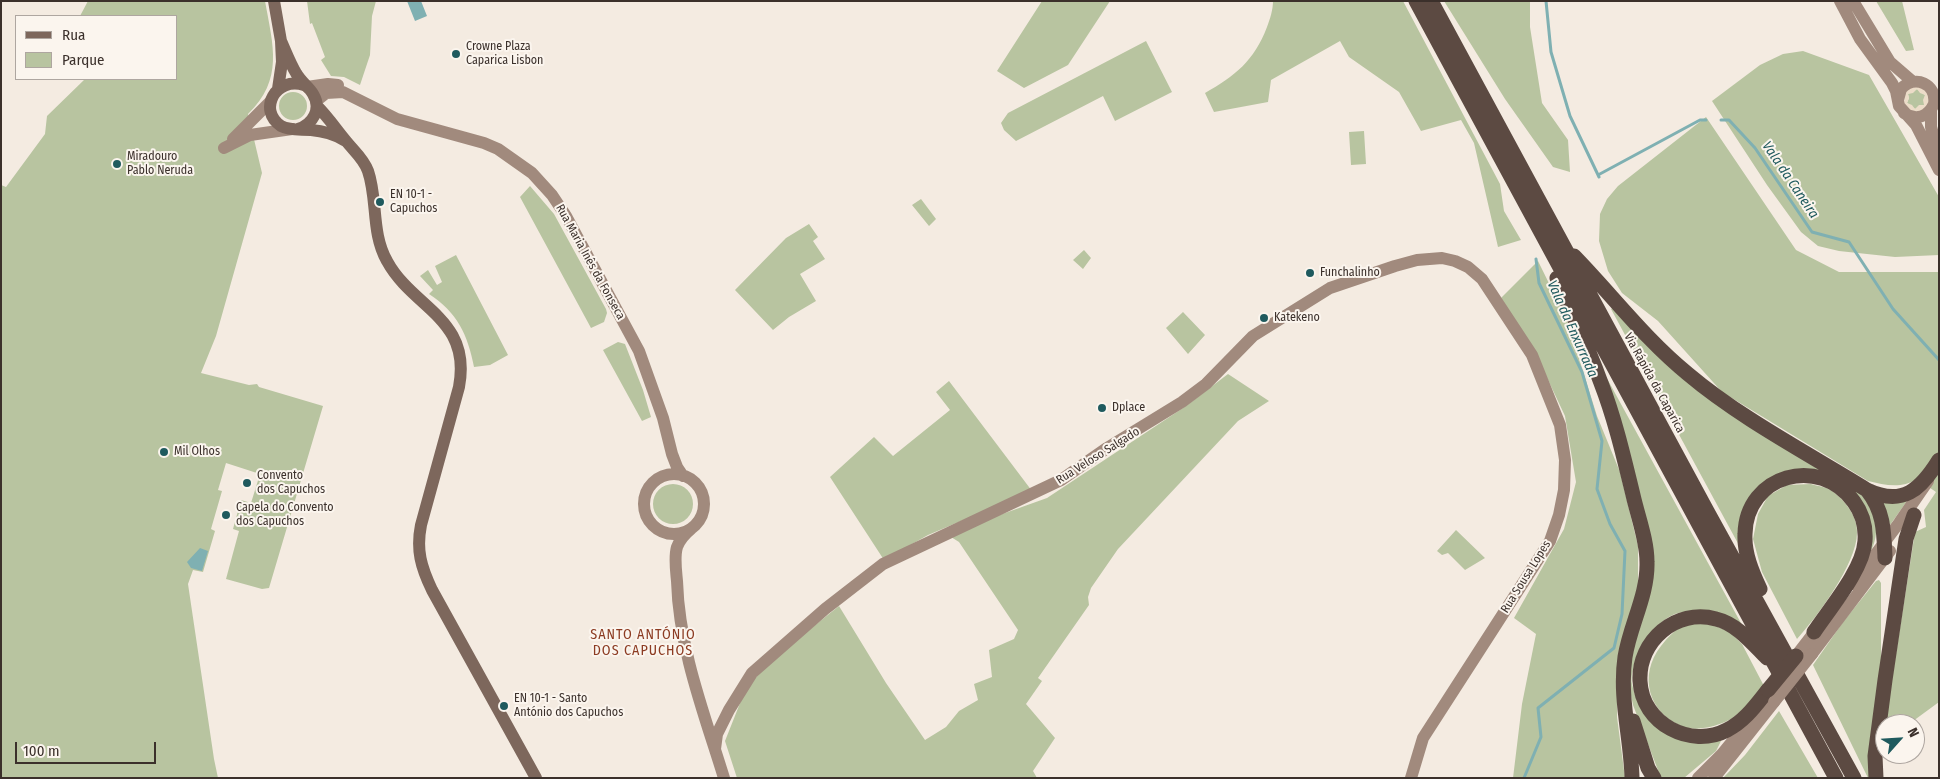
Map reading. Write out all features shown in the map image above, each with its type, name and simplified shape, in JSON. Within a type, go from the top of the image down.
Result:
[{"type":"highway","name":"Via Rápida da Caparica","points":[[1416,1],[1707,511],[1854,778]]},
{"type":"highway","name":"Via Rápida da Caparica","points":[[1431,1],[1553,241],[1836,778]]},
{"type":"highway","points":[[1553,241],[1607,290],[1639,328],[1689,375],[1736,409],[1867,490],[1893,496],[1915,490],[1924,482],[1939,461]]},
{"type":"highway","points":[[1553,241],[1561,289],[1602,385],[1644,539],[1647,562],[1646,581],[1630,633],[1625,657],[1623,693],[1626,730],[1632,759],[1632,778]]},
{"type":"highway","points":[[1780,641],[1753,574],[1748,557],[1745,534],[1751,509],[1755,501],[1776,482],[1790,476],[1802,475],[1825,478],[1847,492],[1861,515],[1865,528],[1864,546],[1855,571],[1815,641]]},
{"type":"highway","points":[[1867,490],[1876,500],[1882,515],[1885,551]]},
{"type":"highway","points":[[1876,778],[1875,756],[1885,680],[1906,539],[1914,515]]},
{"type":"highway","points":[[1777,667],[1738,630],[1728,624],[1717,619],[1696,617],[1683,619],[1672,624],[1656,636],[1647,648],[1640,672],[1642,695],[1652,713],[1664,725],[1688,736],[1710,736],[1729,729],[1771,696],[1796,656]]},
{"type":"highway","points":[[1623,693],[1648,768],[1654,778]]},
{"type":"main road","points":[[274,1],[282,62],[278,89],[271,101],[271,111],[275,120],[282,126],[326,132],[346,141]]},
{"type":"main road","points":[[280,41],[316,103],[361,158],[368,172],[376,225],[383,254],[388,263],[402,281],[445,323],[456,341],[462,374],[457,399],[418,537],[418,555],[448,620],[536,778]]},
{"type":"main road","points":[[278,89],[290,83],[306,86]]},
{"type":"main road","points":[[294,129],[304,127],[311,122],[315,114],[316,103]]},
{"type":"street","points":[[1840,1],[1860,39],[1892,82],[1901,108],[1916,125],[1939,170]]},
{"type":"street","points":[[1853,1],[1890,62],[1912,81]]},
{"type":"street","points":[[1934,104],[1919,117],[1911,117],[1901,108],[1898,96],[1901,89],[1912,81],[1932,84],[1934,104],[1931,127],[1939,155]]},
{"type":"street","name":"Rua Maria Inês da Fonseca","points":[[306,86],[339,85],[356,97]]},
{"type":"street","name":"Rua Maria Inês da Fonseca","points":[[316,103],[326,92],[342,92],[356,97],[397,119],[484,143],[498,149],[532,173],[552,195],[566,216],[639,351],[663,418],[672,454],[683,476]]},
{"type":"street","points":[[271,101],[224,148],[250,135],[294,129]]},
{"type":"street","name":"Rua Veloso Salgado","points":[[716,749],[716,741],[729,710],[752,673],[825,609],[883,564],[1061,480],[1107,448],[1182,402],[1206,384],[1253,336],[1330,288],[1395,266],[1432,259]]},
{"type":"street","name":"Rua Sousa Lopes","points":[[1411,778],[1423,738],[1550,541],[1559,515],[1564,490],[1565,460],[1560,425],[1532,355],[1478,275],[1456,261],[1432,259]]},
{"type":"street","name":"Rua Maria Inês da Fonseca","points":[[666,475],[670,467],[672,454]]},
{"type":"street","points":[[1885,551],[1939,461]]},
{"type":"street","points":[[1698,778],[1729,746],[1839,614],[1914,515],[1927,493],[1939,466]]},
{"type":"street","points":[[677,548],[665,532],[650,522],[644,504],[650,486],[656,480],[666,475],[683,476],[698,486],[704,502],[701,518],[681,539],[677,548],[677,591],[688,660],[699,697],[711,718],[716,749],[724,778]]},
{"type":"street","points":[[665,532],[675,534],[691,529]]},
{"type":"street","points":[[1796,656],[1815,641]]},
{"type":"street","points":[[1714,778],[1771,696]]},
{"type":"street","points":[[711,718],[729,710]]},
{"type":"street","points":[[711,718],[711,727],[721,727]]},
{"type":"green space","points":[[88,1],[265,1],[271,33],[273,61],[271,75],[267,88],[248,114],[262,173],[216,336],[201,373],[249,385],[257,384],[259,387],[323,406],[269,588],[262,589],[226,579],[239,531],[233,529],[241,500],[251,503],[260,474],[226,463],[218,490],[222,491],[211,529],[215,531],[203,572],[193,570],[188,584],[218,778],[1,778],[1,185],[6,187],[45,134],[47,116],[84,80],[178,80],[178,15],[81,15]]},
{"type":"green space","points":[[307,1],[376,1],[372,16],[370,55],[360,85],[344,77],[331,76],[321,60],[325,57],[312,23],[310,24]]},
{"type":"green space","points":[[1042,1],[1110,1],[1068,65],[1024,88],[997,71]]},
{"type":"green space","points":[[1273,1],[1403,1],[1500,184],[1504,211],[1521,240],[1498,247],[1474,143],[1461,120],[1421,131],[1399,92],[1349,57],[1340,41],[1271,80],[1268,102],[1214,112],[1205,93],[1234,74],[1250,58],[1267,27]]},
{"type":"green space","points":[[1444,1],[1530,1],[1530,27],[1542,103],[1568,140],[1570,172],[1553,167],[1505,99]]},
{"type":"green space","points":[[1876,1],[1902,1],[1914,50],[1906,51]]},
{"type":"green space","points":[[1146,41],[1172,92],[1115,121],[1103,96],[1016,141],[1004,130],[1001,123],[1008,113]]},
{"type":"green space","points":[[1803,51],[1869,75],[1939,197],[1939,255],[1895,257],[1839,251],[1818,246],[1801,232],[1767,185],[1712,101],[1760,65],[1783,54]]},
{"type":"green space","points":[[1917,89],[1925,95],[1924,105],[1915,109],[1907,103],[1908,94]]},
{"type":"green space","points":[[293,92],[303,96],[307,106],[303,116],[293,120],[283,116],[279,106],[283,96]]},
{"type":"green space","points":[[1706,117],[1796,250],[1839,272],[1939,272],[1939,702],[1923,714],[1887,714],[1915,532],[1926,527],[1924,510],[1936,492],[1917,479],[1899,485],[1887,485],[1868,481],[1722,392],[1658,321],[1622,293],[1608,271],[1599,241],[1600,214],[1607,199],[1618,186]]},
{"type":"green space","points":[[1364,131],[1366,164],[1351,165],[1349,132]]},
{"type":"green space","points":[[530,186],[554,214],[606,309],[607,313],[604,322],[591,328],[520,197]]},
{"type":"green space","points":[[921,199],[936,219],[929,226],[912,205]]},
{"type":"green space","points":[[809,224],[818,237],[813,241],[825,259],[800,274],[816,301],[789,317],[773,330],[735,290],[786,238]]},
{"type":"green space","points":[[1084,250],[1091,258],[1083,269],[1073,260]]},
{"type":"green space","points":[[456,255],[508,355],[490,365],[474,367],[465,335],[460,325],[447,308],[429,294],[433,290],[420,276],[428,270],[437,285],[442,282],[435,266]]},
{"type":"green space","points":[[1538,261],[1567,320],[1597,416],[1620,472],[1638,546],[1638,586],[1618,676],[1617,717],[1625,778],[1513,778],[1522,704],[1536,634],[1514,618],[1564,529],[1576,482],[1565,416],[1534,350],[1501,298]]},
{"type":"green space","points":[[1613,308],[1651,348],[1862,495],[1871,509],[1876,523],[1876,538],[1870,553],[1844,483],[1770,480],[1741,549],[1611,309]]},
{"type":"green space","points":[[1183,312],[1205,335],[1188,354],[1166,328]]},
{"type":"green space","points":[[618,342],[625,344],[643,390],[651,417],[642,421],[603,350]]},
{"type":"green space","points":[[1604,373],[1742,625],[1697,613],[1685,612],[1675,614],[1656,628],[1640,650],[1635,662],[1632,674],[1633,690],[1641,707],[1656,727],[1722,739],[1716,751],[1684,778],[1661,778],[1633,705],[1629,685],[1630,662],[1654,564]]},
{"type":"green space","points":[[1228,374],[1269,401],[1238,421],[1118,549],[1091,588],[1088,597],[1089,605],[1038,678],[1042,681],[1026,704],[1055,738],[1033,771],[1037,778],[737,778],[725,741],[746,688],[774,658],[839,606],[886,683],[925,740],[946,727],[959,711],[978,700],[974,684],[992,677],[989,650],[1014,639],[1018,630],[959,542],[951,537],[980,522],[1047,498],[1186,406]]},
{"type":"green space","points":[[949,381],[1032,491],[928,535],[884,560],[830,477],[874,437],[893,456],[950,410],[936,392]]},
{"type":"green space","points":[[673,484],[687,490],[693,504],[687,518],[673,524],[659,518],[653,504],[659,490]]},
{"type":"green space","points":[[1811,484],[1830,490],[1842,499],[1853,515],[1857,533],[1855,545],[1843,574],[1825,604],[1797,639],[1762,572],[1753,539],[1758,514],[1768,496],[1787,485]]},
{"type":"green space","points":[[1882,500],[1907,501],[1890,525]]},
{"type":"green space","points":[[1456,530],[1485,558],[1465,570],[1448,553],[1442,555],[1437,551]]},
{"type":"green space","points":[[1879,580],[1881,583],[1881,664],[1878,714],[1875,714],[1874,778],[1868,778],[1813,665],[1843,622],[1876,581]]},
{"type":"green space","points":[[1706,622],[1730,632],[1742,644],[1764,686],[1731,719],[1710,727],[1689,728],[1672,721],[1662,713],[1655,703],[1650,692],[1650,669],[1654,657],[1661,646],[1676,630],[1687,624]]},
{"type":"green space","points":[[1779,711],[1818,778],[1723,778],[1745,755]]},
{"type":"shaded area","points":[[1920,86],[1929,95],[1928,105],[1920,112],[1910,111],[1904,105],[1905,92],[1908,88]],"holes":[[[1917,89],[1925,95],[1924,105],[1919,105],[1915,109],[1907,103],[1908,94],[1913,93]]]},
{"type":"water","points":[[407,1],[421,1],[427,16],[415,21]]},
{"type":"water","points":[[200,548],[208,551],[202,571],[191,568],[187,562]]},
{"type":"waterway","name":"Vala da Enxurrada","points":[[1546,1],[1551,52],[1570,116],[1599,177]]},
{"type":"waterway","name":"Vala da Caneira","points":[[1598,175],[1700,120],[1706,120]]},
{"type":"waterway","name":"Vala da Caneira","points":[[1721,120],[1729,120],[1755,148],[1812,232],[1849,242],[1893,309],[1939,360]]},
{"type":"waterway","name":"Vala da Enxurrada","points":[[1524,778],[1541,737],[1538,708],[1614,648],[1622,614],[1625,551],[1610,524],[1597,489],[1602,441],[1582,372],[1539,283],[1536,259]]},
{"type":"place","name":"Crowne Plaza Caparica Lisbon","points":[[456,54]]},
{"type":"place","name":"Miradouro Pablo Neruda","points":[[117,164]]},
{"type":"place","name":"EN 10-1 - Capuchos","points":[[380,202]]},
{"type":"place","name":"Funchalinho","points":[[1310,273]]},
{"type":"place","name":"Katekeno","points":[[1264,318]]},
{"type":"place","name":"Dplace","points":[[1102,408]]},
{"type":"place","name":"Mil Olhos","points":[[164,452]]},
{"type":"place","name":"Convento dos Capuchos","points":[[247,483]]},
{"type":"place","name":"Capela do Convento dos Capuchos","points":[[226,515]]},
{"type":"place","name":"EN 10-1 - Santo António dos Capuchos","points":[[504,706]]},
{"type":"district","name":"SANTO ANTÓNIO DOS CAPUCHOS","points":[[643,644]]}]
